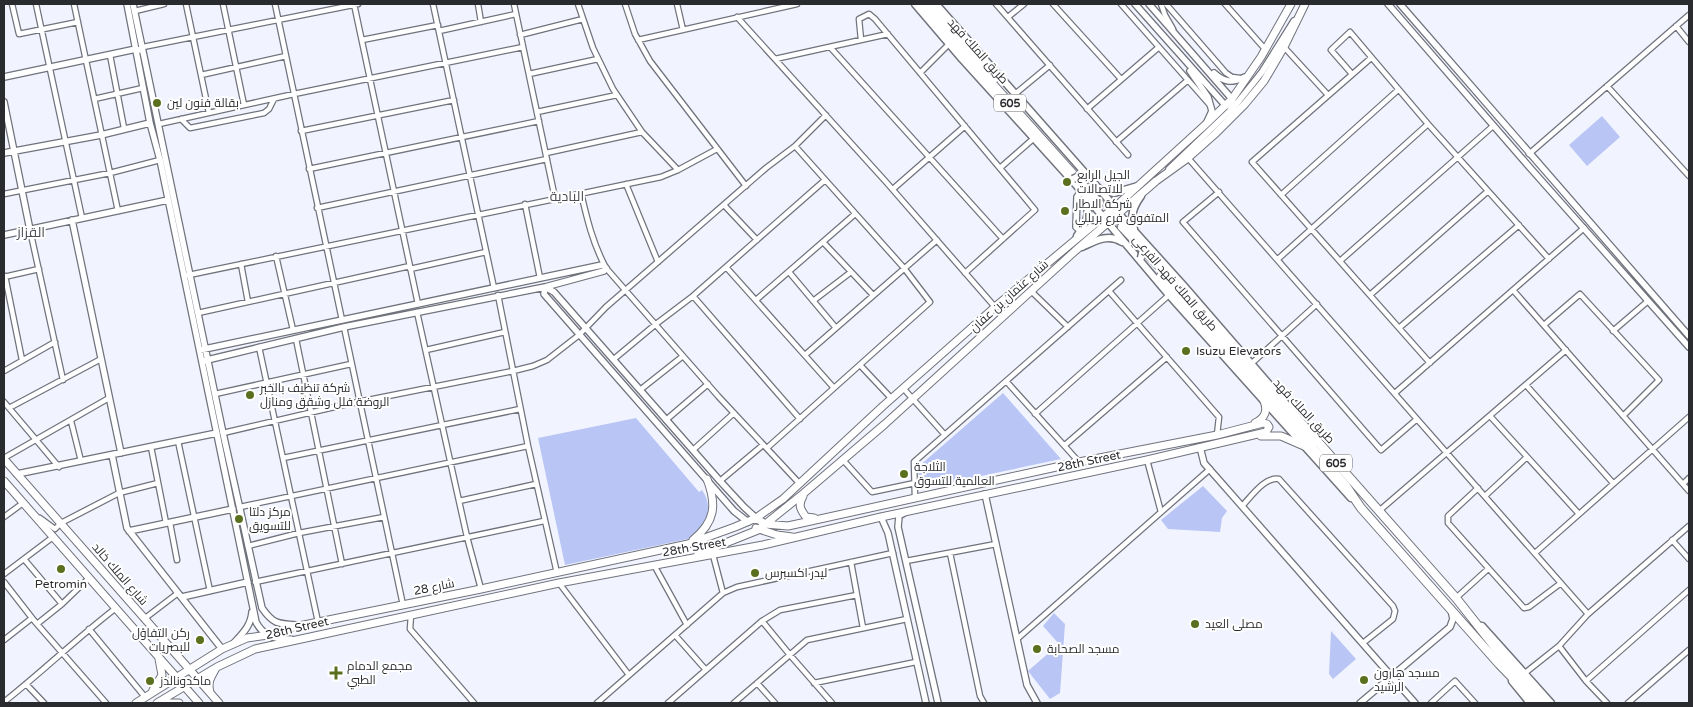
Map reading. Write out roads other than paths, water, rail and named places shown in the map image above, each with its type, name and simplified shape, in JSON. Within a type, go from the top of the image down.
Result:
[{"type":"highway","name":"طريق الملك فهد","points":[[921,4],[1100,202],[935,4]]},
{"type":"highway","name":"طريق الملك فهد","points":[[1537,703],[1499,664],[1362,508],[1340,479],[1121,228],[1177,285],[1294,419],[1319,443],[1456,598],[1494,646],[1544,703]]},
{"type":"main road","name":"طريق الملك فهد الفرعي","points":[[915,4],[1033,139],[1071,178],[1126,245],[1341,488],[1362,508]]},
{"type":"main road","name":"طريق الملك فهد الفرعي","points":[[935,4],[1016,94],[1079,170],[1097,187],[1151,251],[1298,415],[1319,443]]},
{"type":"main road","name":"شارع عثمان بن عفان","points":[[748,522],[783,499],[995,307],[1114,207],[1205,125],[1232,99],[1253,69],[1292,4]]},
{"type":"main road","name":"شارع عثمان بن عفان","points":[[686,559],[758,530],[804,494],[1075,251],[1156,181],[1188,158],[1215,134],[1245,104],[1264,81],[1284,47],[1304,6]]},
{"type":"main road","points":[[1071,178],[1079,176],[1079,170]]},
{"type":"main road","points":[[1097,187],[1107,193],[1114,193],[1139,185]]},
{"type":"main road","points":[[1076,186],[1087,204],[1088,214],[1087,220],[1076,238]]},
{"type":"main road","points":[[1136,232],[1132,215],[1135,205],[1143,193]]},
{"type":"main road","points":[[1075,251],[1104,238],[1115,238],[1126,245]]},
{"type":"main road","points":[[1141,260],[1142,253],[1151,251]]},
{"type":"main road","points":[[1243,428],[1263,418],[1266,412],[1264,401]]},
{"type":"main road","points":[[1243,428],[1265,423],[1269,427],[1266,432],[1245,437]]},
{"type":"main road","name":"28th Street","points":[[765,524],[788,526],[1243,428]]},
{"type":"main road","points":[[1245,437],[1281,436],[1294,440],[1304,446]]},
{"type":"main road","name":"28th Street","points":[[157,703],[217,667],[255,649],[559,584],[796,538],[880,517],[1148,460],[1245,437]]},
{"type":"main road","name":"شارع الملك خالد","points":[[4,458],[219,703]]},
{"type":"main road","points":[[688,544],[699,535],[710,521],[714,506],[712,492],[707,479]]},
{"type":"main road","name":"شارع الملك خالد","points":[[4,481],[199,703]]},
{"type":"main road","points":[[804,494],[800,502],[801,510],[806,517],[822,518]]},
{"type":"main road","points":[[756,518],[765,524]]},
{"type":"main road","points":[[748,522],[758,530],[796,538]]},
{"type":"main road","name":"شارع 28","points":[[136,703],[222,649],[247,638],[688,544],[748,522]]},
{"type":"main road","points":[[1468,613],[1496,640],[1551,703]]},
{"type":"main road","points":[[146,696],[157,685],[162,675],[157,654]]},
{"type":"main road","points":[[179,659],[185,663],[202,662]]},
{"type":"main road","points":[[1499,664],[1530,703]]},
{"type":"main road","points":[[211,695],[208,685],[209,679],[217,667]]},
{"type":"main road","points":[[165,703],[179,703]]},
{"type":"street","points":[[12,4],[19,34],[78,22]]},
{"type":"street","points":[[36,4],[82,218]]},
{"type":"street","points":[[74,4],[118,211]]},
{"type":"street","points":[[127,4],[139,48],[146,62],[159,124],[256,622],[260,630],[268,635],[282,639],[303,638]]},
{"type":"street","points":[[164,4],[134,7],[150,123],[198,313],[203,349]]},
{"type":"street","points":[[186,4],[209,113]]},
{"type":"street","points":[[223,4],[244,105]]},
{"type":"street","points":[[275,4],[342,320]]},
{"type":"street","points":[[4,77],[355,4],[418,304]]},
{"type":"street","points":[[433,4],[494,288]]},
{"type":"street","points":[[478,4],[481,22]]},
{"type":"street","points":[[514,4],[556,198]]},
{"type":"street","points":[[578,4],[598,59],[617,95],[642,132],[678,170]]},
{"type":"street","points":[[625,4],[638,40],[650,62],[746,186]]},
{"type":"street","points":[[677,4],[683,30]]},
{"type":"street","points":[[638,40],[797,4]]},
{"type":"street","points":[[996,4],[1128,156]]},
{"type":"street","points":[[1008,17],[1024,4]]},
{"type":"street","points":[[1053,4],[1121,79]]},
{"type":"street","points":[[1135,4],[1225,105],[1234,107]]},
{"type":"street","points":[[1149,4],[1232,99],[1234,107]]},
{"type":"street","points":[[1161,4],[1178,37]]},
{"type":"street","points":[[1166,4],[1226,73],[1236,78],[1245,77]]},
{"type":"street","points":[[1226,4],[1265,49]]},
{"type":"street","points":[[1231,10],[1234,4]]},
{"type":"street","points":[[1388,4],[1493,126],[1689,347]]},
{"type":"street","points":[[1400,4],[1689,336]]},
{"type":"street","points":[[1123,5],[1211,105]]},
{"type":"street","points":[[1156,181],[1234,107],[1262,72],[1281,39],[1304,6]]},
{"type":"street","points":[[362,40],[481,22],[516,14]]},
{"type":"street","points":[[861,40],[859,19],[869,14],[888,34],[1035,210],[965,272]]},
{"type":"street","points":[[1529,154],[1689,15]]},
{"type":"street","points":[[737,17],[893,189],[995,307]]},
{"type":"street","points":[[520,35],[583,19]]},
{"type":"street","points":[[1676,26],[1689,42]]},
{"type":"street","points":[[1352,74],[1331,50],[1350,32],[1398,90],[1549,259]]},
{"type":"street","points":[[775,59],[888,34]]},
{"type":"street","points":[[920,72],[949,44]]},
{"type":"street","points":[[159,124],[274,98],[523,47]]},
{"type":"street","points":[[830,47],[1003,238]]},
{"type":"street","points":[[1087,108],[1159,47]]},
{"type":"street","points":[[1284,47],[1328,95]]},
{"type":"street","points":[[1178,53],[1208,97],[1212,111],[1205,125]]},
{"type":"street","points":[[110,55],[124,128]]},
{"type":"street","points":[[201,75],[286,56]]},
{"type":"street","points":[[1371,58],[1252,162],[1430,363]]},
{"type":"street","points":[[529,74],[598,59]]},
{"type":"street","points":[[1200,62],[1222,80],[1230,82],[1245,77],[1253,69]]},
{"type":"street","points":[[1016,94],[1050,65]]},
{"type":"street","points":[[1116,142],[1188,80]]},
{"type":"street","points":[[1607,86],[1689,176]]},
{"type":"street","points":[[94,99],[144,88]]},
{"type":"street","points":[[1281,195],[1398,90]]},
{"type":"street","points":[[537,112],[617,95]]},
{"type":"street","points":[[181,119],[190,128],[264,113],[269,109],[274,98]]},
{"type":"street","points":[[301,131],[454,100]]},
{"type":"street","points":[[4,102],[21,190],[63,380]]},
{"type":"street","points":[[17,474],[59,467],[360,402],[434,388],[513,371],[547,360],[579,335],[626,290],[724,204],[795,146],[826,115]]},
{"type":"street","points":[[309,169],[539,121]]},
{"type":"street","points":[[4,153],[101,135],[150,123]]},
{"type":"street","points":[[1278,259],[1428,124]]},
{"type":"street","points":[[893,189],[965,126]]},
{"type":"street","points":[[1340,261],[1493,126]]},
{"type":"street","points":[[546,153],[642,132]]},
{"type":"street","points":[[1000,168],[1033,139]]},
{"type":"street","points":[[720,481],[800,419],[930,302],[904,268],[795,146]]},
{"type":"street","points":[[187,275],[661,177],[717,149]]},
{"type":"street","points":[[1188,158],[1588,614]]},
{"type":"street","points":[[317,208],[547,159]]},
{"type":"street","points":[[4,194],[110,173],[160,160]]},
{"type":"street","points":[[614,359],[692,296],[825,180]]},
{"type":"street","points":[[626,184],[658,262]]},
{"type":"street","points":[[1370,295],[1488,191]]},
{"type":"street","points":[[1219,192],[1184,222],[1381,450],[1417,418]]},
{"type":"street","points":[[582,193],[588,225],[606,268],[734,413],[800,484]]},
{"type":"street","points":[[1080,193],[1077,197],[1076,227],[1081,231]]},
{"type":"street","points":[[4,235],[168,200]]},
{"type":"street","points":[[525,204],[540,278]]},
{"type":"street","points":[[724,204],[757,240]]},
{"type":"street","points":[[756,300],[855,214]]},
{"type":"street","points":[[72,220],[121,453]]},
{"type":"street","points":[[1399,328],[1518,225]]},
{"type":"street","points":[[1395,393],[1584,228]]},
{"type":"street","points":[[805,355],[937,240]]},
{"type":"street","points":[[823,242],[873,295]]},
{"type":"street","points":[[198,313],[285,293],[486,252]]},
{"type":"street","points":[[276,256],[293,330]]},
{"type":"street","points":[[241,263],[249,301]]},
{"type":"street","points":[[203,349],[602,265],[606,268]]},
{"type":"street","points":[[726,267],[834,388]]},
{"type":"street","points":[[205,360],[344,327],[545,287],[604,271],[606,268]]},
{"type":"street","points":[[22,360],[5,277],[39,269]]},
{"type":"street","points":[[789,272],[836,328]]},
{"type":"street","points":[[813,301],[851,272]]},
{"type":"street","points":[[915,498],[914,462],[1121,280]]},
{"type":"street","points":[[545,287],[554,292],[720,481],[756,518]]},
{"type":"street","points":[[545,287],[544,294],[579,335],[734,511],[748,522]]},
{"type":"street","points":[[1513,290],[1689,491]]},
{"type":"street","points":[[1031,291],[1068,327]]},
{"type":"street","points":[[1109,291],[1219,417],[1217,435]]},
{"type":"street","points":[[1544,325],[1580,294],[1659,380],[1623,416]]},
{"type":"street","points":[[498,295],[520,409],[557,573]]},
{"type":"street","points":[[1035,414],[1170,295]]},
{"type":"street","points":[[692,296],[800,419]]},
{"type":"street","points":[[1614,331],[1648,301]]},
{"type":"street","points":[[1252,363],[1317,304]]},
{"type":"street","points":[[418,312],[467,537],[481,589]]},
{"type":"street","points":[[344,327],[403,605]]},
{"type":"street","points":[[426,350],[505,332]]},
{"type":"street","points":[[296,339],[342,564]]},
{"type":"street","points":[[4,371],[55,342]]},
{"type":"street","points":[[259,347],[318,622]]},
{"type":"street","points":[[1379,511],[1566,350]]},
{"type":"street","points":[[640,390],[683,356]]},
{"type":"street","points":[[1065,445],[1167,357]]},
{"type":"street","points":[[9,408],[101,360]]},
{"type":"street","points":[[205,360],[215,394],[220,433],[240,506],[262,608],[270,620],[299,626]]},
{"type":"street","points":[[215,394],[351,364]]},
{"type":"street","points":[[860,365],[892,399]]},
{"type":"street","points":[[1006,382],[1079,462]]},
{"type":"street","points":[[666,420],[708,384]]},
{"type":"street","points":[[1526,385],[1613,483]]},
{"type":"street","points":[[904,388],[945,435]]},
{"type":"street","points":[[4,458],[109,398]]},
{"type":"street","points":[[4,402],[59,467]]},
{"type":"street","points":[[283,458],[520,409]]},
{"type":"street","points":[[693,450],[734,413]]},
{"type":"street","points":[[1490,416],[1579,514]]},
{"type":"street","points":[[1535,553],[1689,417]]},
{"type":"street","points":[[71,421],[81,462]]},
{"type":"street","points":[[178,441],[210,591]]},
{"type":"street","points":[[240,506],[528,446]]},
{"type":"street","points":[[151,447],[177,560]]},
{"type":"street","points":[[1200,447],[1204,463],[1415,703]]},
{"type":"street","points":[[112,455],[129,532],[222,649]]},
{"type":"street","points":[[1485,496],[1527,456]]},
{"type":"street","points":[[843,460],[872,492],[915,483]]},
{"type":"street","points":[[1148,460],[1161,512]]},
{"type":"street","points":[[1017,639],[1210,469]]},
{"type":"street","points":[[1242,506],[1268,480],[1271,478],[1279,479],[1393,606],[1395,611],[1393,619],[1363,643]]},
{"type":"street","points":[[1683,484],[1689,478]]},
{"type":"street","points":[[11,489],[19,494],[41,519],[55,529],[61,523],[119,493],[158,484]]},
{"type":"street","points":[[459,501],[536,484]]},
{"type":"street","points":[[1478,488],[1447,519],[1448,523],[1488,569],[1524,608],[1529,607],[1561,583]]},
{"type":"street","points":[[985,494],[1027,685],[1037,703]]},
{"type":"street","points":[[4,517],[23,503]]},
{"type":"street","points":[[129,532],[233,509]]},
{"type":"street","points":[[906,512],[899,516],[899,535],[938,703]]},
{"type":"street","points":[[248,546],[334,526],[384,517]]},
{"type":"street","points":[[880,517],[888,533],[893,553],[926,703]]},
{"type":"street","points":[[256,582],[544,521]]},
{"type":"street","points":[[1525,673],[1559,646],[1588,614],[1689,526]]},
{"type":"street","points":[[888,533],[893,532],[899,535]]},
{"type":"street","points":[[4,574],[53,537]]},
{"type":"street","points":[[1672,540],[1689,560]]},
{"type":"street","points":[[906,561],[996,544]]},
{"type":"street","points":[[597,703],[723,593],[737,586],[893,553]]},
{"type":"street","points":[[950,553],[980,696],[984,703]]},
{"type":"street","points":[[713,555],[723,593]]},
{"type":"street","points":[[24,559],[62,604]]},
{"type":"street","points":[[851,562],[863,628]]},
{"type":"street","points":[[654,565],[687,625]]},
{"type":"street","points":[[1456,598],[1488,569]]},
{"type":"street","points":[[37,624],[62,604],[89,578]]},
{"type":"street","points":[[4,582],[37,624],[106,703]]},
{"type":"street","points":[[144,618],[180,595],[210,591],[248,582]]},
{"type":"street","points":[[559,584],[629,675]]},
{"type":"street","points":[[1586,681],[1689,590]]},
{"type":"street","points":[[668,703],[762,621],[780,610],[857,595]]},
{"type":"street","points":[[233,644],[252,621],[253,605]]},
{"type":"street","points":[[4,702],[116,608]]},
{"type":"street","points":[[1360,703],[1450,627],[1453,619],[1450,608]]},
{"type":"street","points":[[411,616],[410,629],[474,703]]},
{"type":"street","points":[[4,640],[32,618]]},
{"type":"street","points":[[734,703],[807,640],[907,619]]},
{"type":"street","points":[[762,621],[832,703]]},
{"type":"street","points":[[89,629],[146,696]]},
{"type":"street","points":[[675,636],[706,670]]},
{"type":"street","points":[[1559,646],[1586,681],[1607,703]]},
{"type":"street","points":[[1628,703],[1689,650]]},
{"type":"street","points":[[814,682],[916,662]]},
{"type":"street","points":[[1431,703],[1455,681],[1475,703]]},
{"type":"street","points":[[758,683],[775,703]]},
{"type":"street","points":[[26,684],[44,703]]},
{"type":"tunnel","points":[[1102,200],[1122,227]]},
{"type":"place","name":"بقالة فنون لين","points":[[157,103]]},
{"type":"place","name":"الجيل الرابع للاتصالات","points":[[1067,182]]},
{"type":"place","name":"شركة الاطار المتفوق فرع بريللي","points":[[1065,211]]},
{"type":"place","name":"Isuzu Elevators","points":[[1186,351]]},
{"type":"place","name":"شركة تنظيف بالخبر الروضة فلل وشقق ومنازل","points":[[250,395]]},
{"type":"place","name":"الثلاجة العالمية للتسوق","points":[[904,474]]},
{"type":"place","name":"مركز دلتا للتسويق","points":[[239,519]]},
{"type":"place","name":"Petromin","points":[[61,569]]},
{"type":"place","name":"ليدر اكسبرس","points":[[755,573]]},
{"type":"place","name":"مصلى العيد","points":[[1195,624]]},
{"type":"place","name":"ركن التفاؤل للبصريات","points":[[200,640]]},
{"type":"place","name":"مسجد الصحابة","points":[[1037,649]]},
{"type":"place","name":"مجمع الدمام الطبي","points":[[336,673]]},
{"type":"place","name":"مسجد هارون الرشيد","points":[[1364,680]]},
{"type":"place","name":"ماكدونالدز","points":[[150,681]]},
{"type":"district","name":"البادية","points":[[567,196]]},
{"type":"district","name":"القزاز","points":[[31,232]]}]
